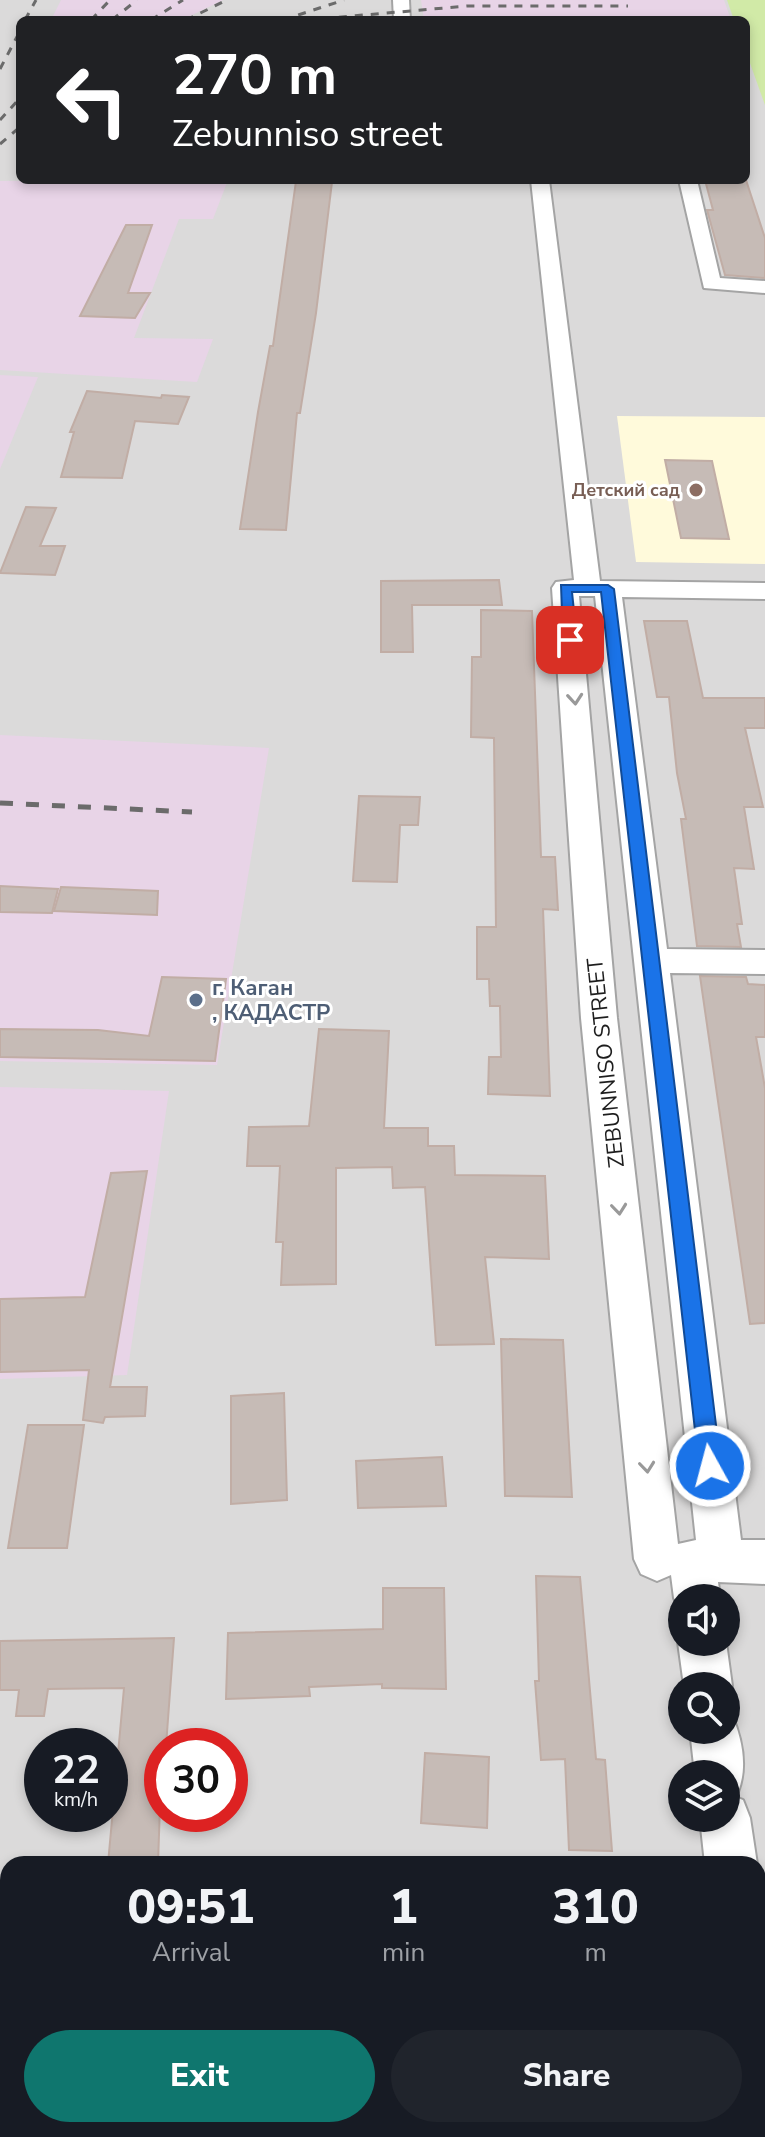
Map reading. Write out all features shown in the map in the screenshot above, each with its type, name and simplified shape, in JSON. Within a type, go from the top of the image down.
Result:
[{"type":"street","points":[[541,184],[598,588],[765,591]]},
{"type":"street","points":[[689,184],[711,284],[765,287]]},
{"type":"street","name":"ZEBUNNISO STREET","points":[[565,588],[598,588],[650,961],[706,1568],[599,1018],[565,588]]},
{"type":"street","points":[[650,961],[765,962]]},
{"type":"street","points":[[727,1832],[730,1856]]},
{"type":"shaded area","points":[[0,0],[765,0],[765,1856],[0,1856]]},
{"type":"shaded area","points":[[61,0],[223,0],[190,16],[53,16]]},
{"type":"shaded area","points":[[421,0],[724,0],[730,16],[423,16]]},
{"type":"shaded area","points":[[0,181],[16,181],[16,184],[226,184],[213,219],[179,219],[134,338],[213,339],[197,382],[0,370]]},
{"type":"shaded area","points":[[0,375],[38,377],[0,469]]},
{"type":"shaded area","name":"Детский сад","points":[[617,416],[765,417],[765,564],[636,562]]},
{"type":"shaded area","points":[[0,735],[269,748],[217,1065],[0,1061]]},
{"type":"shaded area","points":[[0,1087],[169,1091],[127,1375],[0,1379]]},
{"type":"green space","points":[[727,0],[765,0],[765,105],[750,63],[750,16],[733,16]]},
{"type":"building","points":[[296,184],[332,184],[316,313],[300,413],[297,413],[286,530],[240,529],[258,412],[270,346],[273,346]]},
{"type":"building","points":[[706,184],[747,184],[765,238],[765,278],[725,275],[707,210],[713,210]]},
{"type":"building","points":[[126,225],[152,225],[128,293],[150,293],[135,318],[80,316]]},
{"type":"building","points":[[87,391],[161,398],[162,395],[189,397],[178,424],[135,421],[122,478],[61,477],[74,432],[70,432]]},
{"type":"building","points":[[665,460],[712,461],[729,539],[681,538]]},
{"type":"building","points":[[26,507],[56,508],[40,546],[65,546],[55,575],[0,573]]},
{"type":"building","points":[[499,580],[502,605],[412,605],[413,652],[381,652],[381,581]]},
{"type":"building","points":[[481,610],[532,611],[541,857],[555,857],[558,910],[543,909],[550,1096],[488,1094],[489,1057],[501,1057],[500,1006],[490,1006],[489,979],[477,979],[477,927],[496,927],[494,738],[471,737],[472,657],[481,657]]},
{"type":"building","points":[[644,621],[687,621],[703,698],[765,698],[765,728],[745,728],[763,807],[744,807],[754,869],[734,868],[742,924],[737,924],[741,947],[697,946],[681,819],[686,819],[677,773],[669,697],[657,697]]},
{"type":"building","points":[[359,796],[420,797],[418,825],[400,825],[397,882],[353,881]]},
{"type":"building","points":[[0,886],[58,889],[52,913],[0,912]]},
{"type":"building","points":[[61,887],[158,891],[157,915],[54,911]]},
{"type":"building","points":[[700,976],[746,977],[748,984],[765,985],[765,1037],[756,1037],[765,1088],[765,1323],[750,1324]]},
{"type":"building","points":[[162,977],[226,979],[215,1061],[0,1057],[0,1029],[98,1030],[149,1036]]},
{"type":"building","points":[[319,1029],[389,1031],[384,1128],[428,1128],[428,1146],[454,1146],[455,1175],[545,1176],[549,1259],[485,1257],[494,1344],[436,1345],[425,1187],[393,1188],[392,1167],[336,1168],[336,1284],[281,1285],[283,1242],[276,1242],[280,1166],[247,1166],[249,1127],[309,1126]]},
{"type":"building","points":[[147,1171],[110,1387],[147,1387],[145,1416],[105,1417],[103,1423],[83,1420],[89,1370],[0,1372],[0,1299],[85,1297],[111,1173]]},
{"type":"building","points":[[501,1339],[563,1340],[572,1497],[505,1496]]},
{"type":"building","points":[[284,1393],[287,1500],[231,1504],[231,1396]]},
{"type":"building","points":[[28,1425],[84,1425],[67,1548],[8,1548]]},
{"type":"building","points":[[442,1457],[446,1506],[358,1508],[356,1461]]},
{"type":"building","points":[[536,1576],[580,1577],[596,1759],[605,1760],[612,1851],[569,1850],[565,1759],[541,1760],[535,1681],[539,1681]]},
{"type":"building","points":[[383,1588],[444,1588],[446,1689],[382,1688],[382,1684],[309,1687],[310,1696],[226,1699],[228,1633],[383,1629]]},
{"type":"building","points":[[174,1638],[167,1728],[144,1728],[144,1832],[159,1832],[158,1856],[109,1856],[111,1832],[128,1832],[128,1728],[120,1728],[124,1688],[48,1689],[44,1716],[16,1716],[19,1690],[0,1690],[0,1641]]},
{"type":"building","points":[[425,1753],[489,1757],[487,1828],[421,1823]]},
{"type":"railway","points":[[27,16],[36,0]]},
{"type":"railway","points":[[95,16],[110,0]]},
{"type":"railway","points":[[117,16],[137,0]]},
{"type":"railway","points":[[157,16],[183,0]]},
{"type":"railway","points":[[194,16],[227,0]]},
{"type":"railway","points":[[295,16],[344,0]]},
{"type":"railway","points":[[353,16],[467,6],[628,6]]},
{"type":"railway","points":[[0,69],[16,39]]},
{"type":"railway","points":[[0,120],[16,102]]},
{"type":"railway","points":[[0,144],[16,130]]},
{"type":"railway","points":[[0,803],[192,812]]},
{"type":"place","name":"Детский сад","points":[[696,490]]},
{"type":"place","name":"г. Каган , КАДАСТР","points":[[196,1000]]},
{"type":"route","points":[[570,640],[565,588],[608,589],[710,1466]]}]
